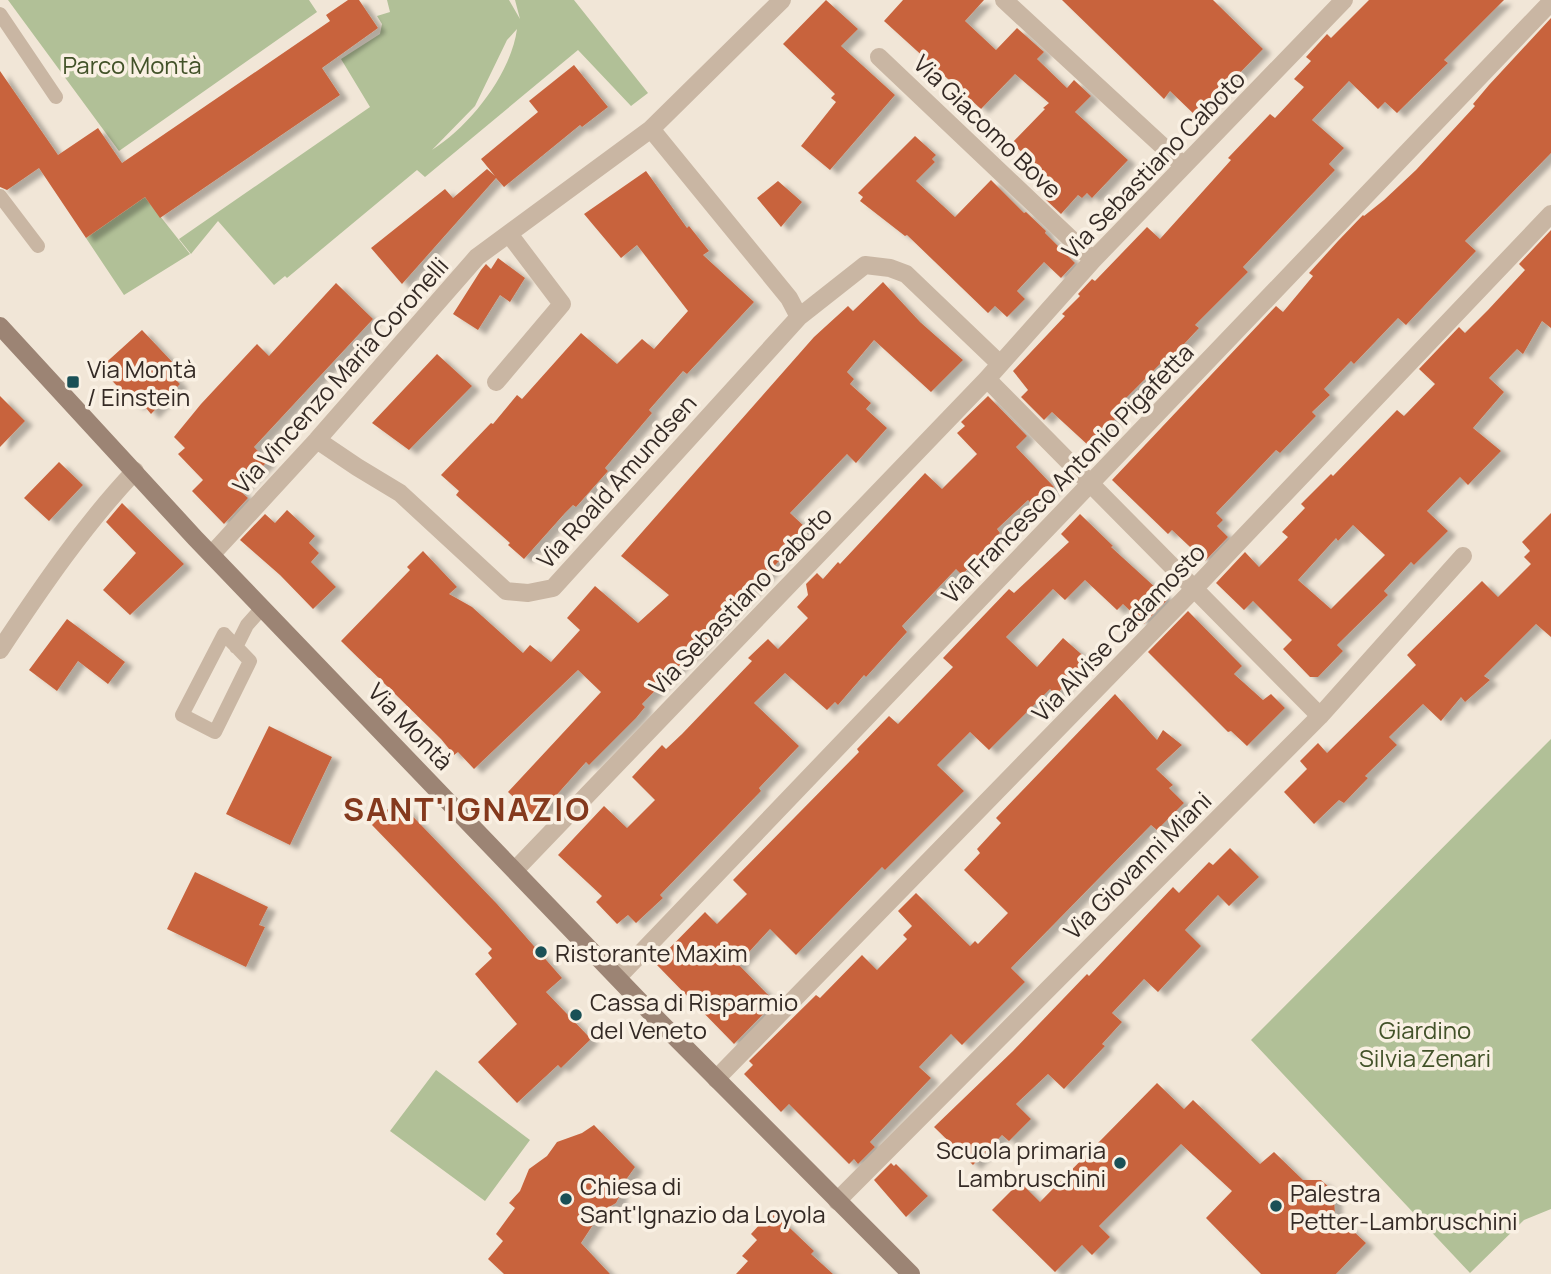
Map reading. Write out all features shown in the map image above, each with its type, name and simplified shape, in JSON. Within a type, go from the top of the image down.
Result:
[{"type":"main road","name":"Via Montà","points":[[0,326],[212,554],[716,1079],[911,1274]]},
{"type":"street","name":"Via Vincenzo Maria Coronelli","points":[[212,554],[317,440],[477,257],[651,130],[782,0]]},
{"type":"street","points":[[1004,0],[1184,166]]},
{"type":"street","name":"Via Sebastiano Caboto","points":[[516,869],[987,379],[1093,260],[1344,0]]},
{"type":"street","name":"Via Francesco Antonio Pigafetta","points":[[618,977],[1551,2]]},
{"type":"street","name":"Via Giacomo Bove","points":[[879,57],[1093,260]]},
{"type":"street","points":[[651,130],[789,298],[799,317]]},
{"type":"street","name":"Via Alvise Cadamosto","points":[[716,1079],[1194,589],[1551,214]]},
{"type":"street","points":[[496,382],[562,304],[509,234]]},
{"type":"street","name":"Via Roald Amundsen","points":[[317,440],[400,493],[506,591],[528,593],[553,588],[799,317],[865,265],[890,268],[906,274],[999,363]]},
{"type":"street","points":[[987,379],[1320,716]]},
{"type":"street","points":[[0,650],[43,585],[113,494],[135,471]]},
{"type":"street","name":"Via Giovanni Miani","points":[[837,1200],[1320,716],[1463,556]]},
{"type":"lane","points":[[0,14],[56,97]]},
{"type":"lane","points":[[0,196],[38,246]]},
{"type":"lane","points":[[236,647],[247,625],[263,607]]},
{"type":"lane","points":[[224,634],[236,647],[250,661],[215,732],[182,715],[224,634]]},
{"type":"green space","name":"Parco Montà","points":[[8,0],[309,0],[317,12],[119,151]]},
{"type":"green space","points":[[387,0],[509,0],[520,19],[515,0],[574,0],[648,93],[631,106],[578,50],[425,177],[417,170],[287,278],[285,276],[274,285],[218,221],[191,254],[179,239],[370,107],[341,59],[380,34],[382,24],[377,16],[390,12]],"holes":[[[517,29],[507,64],[474,113],[432,150],[475,106],[507,40]]]},
{"type":"green space","points":[[145,197],[190,254],[124,295],[86,238]]},
{"type":"green space","name":"Giardino Silvia Zenari","points":[[1551,739],[1551,1209],[1524,1220],[1470,1273],[1251,1040]]},
{"type":"green space","points":[[436,1070],[530,1140],[485,1201],[390,1131]]},
{"type":"building","points":[[348,0],[359,0],[378,28],[322,68],[340,95],[160,218],[145,197],[86,238],[39,168],[7,190],[0,187],[0,71],[58,155],[98,128],[122,163],[330,21],[326,15]]},
{"type":"building","points":[[826,0],[858,29],[841,46],[895,95],[830,170],[801,146],[836,102],[831,98],[835,94],[783,44]]},
{"type":"building","points":[[903,0],[984,0],[965,21],[996,50],[1017,28],[1044,52],[1037,59],[1067,88],[1074,80],[1091,96],[1075,112],[1128,160],[1092,198],[1087,193],[1082,198],[1078,195],[1061,214],[1044,198],[1058,186],[1012,143],[1049,103],[1015,74],[981,109],[884,21]]},
{"type":"building","points":[[1062,0],[1213,0],[1263,49],[1197,117],[1170,91],[1164,99]]},
{"type":"building","points":[[1369,0],[1504,0],[1444,60],[1448,63],[1397,113],[1385,102],[1378,109],[1349,81],[1312,120],[1344,148],[1329,164],[1335,170],[1243,267],[1248,272],[1195,325],[1199,328],[1169,360],[1166,358],[1114,410],[1119,415],[1089,446],[1052,412],[1044,420],[1021,397],[1028,390],[1013,371],[1065,316],[1062,314],[1080,296],[1078,294],[1092,279],[1095,281],[1147,227],[1160,239],[1231,160],[1228,158],[1270,114],[1275,118],[1304,87],[1294,79],[1311,61],[1306,57],[1327,34],[1331,38]]},
{"type":"building","points":[[1551,18],[1551,153],[1465,241],[1476,251],[1406,325],[1398,318],[1354,364],[1351,361],[1324,389],[1330,395],[1312,412],[1316,416],[1280,453],[1276,450],[1216,513],[1223,520],[1217,526],[1228,537],[1205,561],[1172,530],[1168,534],[1112,480],[1276,306],[1283,312],[1313,276],[1309,273],[1338,241],[1363,215],[1384,200],[1416,170]]},
{"type":"building","points":[[574,65],[608,107],[582,127],[580,125],[504,187],[496,178],[402,284],[371,248],[445,189],[453,198],[487,169],[495,176],[481,159],[538,112],[529,101]]},
{"type":"building","points":[[915,136],[936,155],[932,159],[935,162],[916,181],[955,217],[991,180],[1046,231],[1075,263],[1061,278],[1044,262],[1017,291],[1025,299],[1007,317],[995,306],[988,313],[907,235],[860,201],[863,197],[858,193]]},
{"type":"building","points":[[646,171],[687,228],[689,226],[709,251],[703,255],[754,302],[687,374],[683,371],[649,410],[652,413],[605,468],[608,471],[576,507],[573,505],[565,513],[524,559],[456,495],[459,491],[441,475],[491,423],[493,424],[517,395],[522,399],[581,333],[617,364],[642,339],[654,349],[688,311],[637,245],[621,258],[584,214]]},
{"type":"building","points":[[778,181],[802,202],[781,227],[757,198]]},
{"type":"building","points":[[1551,230],[1551,328],[1542,321],[1523,354],[1517,349],[1489,378],[1504,392],[1473,428],[1501,451],[1468,485],[1460,477],[1427,511],[1448,531],[1414,565],[1411,562],[1384,591],[1388,595],[1337,645],[1343,651],[1318,677],[1310,677],[1283,649],[1292,640],[1253,601],[1244,610],[1216,583],[1245,552],[1259,567],[1288,537],[1282,532],[1305,508],[1301,504],[1331,474],[1333,476],[1397,410],[1404,416],[1435,384],[1419,369],[1459,327],[1465,333],[1488,310],[1525,270],[1519,264]],"holes":[[[1353,525],[1385,555],[1331,609],[1298,580],[1336,538],[1338,541]]]},
{"type":"building","points":[[498,258],[525,278],[510,302],[500,295],[478,330],[453,314],[481,270],[486,264],[491,269]]},
{"type":"building","points":[[883,282],[920,322],[963,360],[931,392],[874,340],[847,372],[854,379],[850,384],[871,403],[866,409],[887,428],[856,463],[847,454],[790,513],[806,528],[788,548],[790,549],[692,655],[642,704],[645,707],[636,718],[589,765],[586,762],[536,818],[508,792],[601,692],[578,670],[474,769],[458,752],[454,755],[341,641],[410,570],[407,567],[423,551],[457,587],[449,594],[472,607],[523,653],[530,645],[551,662],[580,630],[567,618],[595,586],[638,623],[669,595],[621,556],[814,337],[848,306],[853,311]]},
{"type":"building","points":[[336,283],[373,319],[254,447],[268,461],[239,490],[248,498],[224,524],[192,491],[203,480],[178,454],[185,448],[174,437],[257,344],[269,356]]},
{"type":"building","points":[[142,330],[178,368],[171,375],[180,384],[151,414],[141,402],[136,406],[100,368]]},
{"type":"building","points":[[437,354],[472,386],[409,450],[372,423]]},
{"type":"building","points":[[0,396],[25,421],[0,447]]},
{"type":"building","points":[[988,396],[1027,436],[1016,447],[1054,487],[1034,506],[1028,500],[997,529],[1000,533],[962,575],[956,569],[902,626],[907,632],[838,705],[835,702],[827,710],[785,673],[754,703],[799,746],[759,788],[761,791],[660,895],[663,898],[636,923],[628,915],[617,924],[596,902],[602,896],[558,855],[604,806],[627,828],[655,800],[632,777],[662,745],[666,749],[682,734],[752,661],[748,658],[768,639],[778,649],[808,618],[797,607],[808,595],[806,584],[817,573],[823,579],[838,562],[840,564],[925,473],[942,489],[977,454],[957,433],[965,426],[961,422]]},
{"type":"building","points":[[59,462],[83,485],[49,521],[24,498]]},
{"type":"building","points":[[122,503],[184,564],[130,615],[103,590],[136,553],[106,522]]},
{"type":"building","points":[[287,510],[315,536],[309,543],[319,553],[311,562],[336,587],[313,609],[240,540],[265,514],[275,523]]},
{"type":"building","points":[[1551,513],[1551,637],[1536,624],[1484,676],[1490,680],[1465,702],[1461,697],[1441,721],[1423,704],[1389,737],[1397,745],[1365,776],[1368,778],[1344,803],[1339,800],[1314,824],[1284,792],[1307,769],[1300,761],[1318,743],[1327,753],[1416,665],[1407,655],[1482,581],[1498,597],[1531,564],[1524,557],[1530,551],[1522,542]]},
{"type":"building","points":[[1080,514],[1113,546],[1111,547],[1168,599],[1144,624],[1123,604],[1117,610],[1085,580],[1065,600],[1053,589],[1006,637],[1037,667],[1063,638],[1088,660],[1056,695],[1050,689],[989,750],[970,732],[937,765],[964,791],[885,870],[882,867],[796,955],[770,929],[738,964],[775,1002],[734,1044],[655,963],[705,912],[717,924],[747,894],[733,880],[859,752],[857,749],[889,716],[898,724],[953,667],[943,658],[1009,589],[1014,593],[1069,542],[1061,534]]},
{"type":"building","points":[[1188,611],[1242,666],[1234,674],[1263,700],[1271,694],[1285,708],[1247,746],[1231,731],[1228,732],[1148,652]]},
{"type":"building","points":[[67,619],[125,662],[108,684],[78,661],[57,691],[29,670]]},
{"type":"building","points":[[1115,694],[1157,740],[1163,730],[1182,745],[1156,769],[1173,785],[1169,788],[1184,803],[1157,830],[1151,825],[1011,968],[1025,982],[962,1045],[951,1034],[919,1067],[931,1078],[870,1142],[875,1147],[858,1164],[854,1159],[849,1164],[789,1104],[781,1112],[744,1074],[753,1065],[749,1061],[816,995],[820,998],[862,955],[877,970],[907,939],[903,935],[912,926],[898,911],[916,893],[970,946],[975,941],[978,944],[1008,913],[964,870],[980,853],[977,849],[1001,823],[996,818]]},
{"type":"building","points":[[269,726],[332,757],[290,845],[226,814]]},
{"type":"building","points":[[397,800],[497,904],[562,978],[546,992],[591,1039],[561,1068],[558,1065],[517,1103],[478,1062],[517,1024],[475,974],[492,958],[488,953],[492,949],[372,825]]},
{"type":"building","points":[[1230,848],[1259,877],[1229,906],[1218,895],[1185,930],[1201,946],[1158,992],[1144,979],[1112,1013],[1122,1022],[1102,1044],[1105,1046],[1064,1089],[1048,1074],[1016,1104],[1031,1119],[1009,1141],[1002,1135],[973,1165],[934,1127],[1013,1051],[1087,974],[1089,976],[1173,887],[1179,893],[1209,862],[1213,865]]},
{"type":"building","points":[[195,872],[268,907],[259,925],[265,927],[246,967],[167,929]]},
{"type":"building","points":[[1157,1083],[1184,1109],[1193,1100],[1260,1164],[1274,1152],[1303,1180],[1321,1180],[1329,1187],[1334,1199],[1335,1214],[1366,1243],[1336,1274],[1261,1274],[1206,1218],[1232,1191],[1181,1144],[1099,1226],[1110,1237],[1092,1255],[1082,1245],[1055,1272],[992,1210],[1020,1182],[1040,1202]]},
{"type":"building","name":"Chiesa di Sant'Ignazio da Loyola","points":[[594,1125],[635,1167],[618,1191],[620,1195],[616,1203],[602,1211],[581,1243],[610,1274],[504,1274],[488,1259],[503,1241],[496,1234],[515,1208],[509,1203],[520,1191],[529,1169],[547,1156],[557,1142],[582,1133]]},
{"type":"building","points":[[891,1163],[894,1166],[896,1164],[928,1196],[906,1217],[874,1180]]},
{"type":"building","points":[[772,1211],[814,1251],[811,1254],[833,1274],[736,1274],[748,1261],[742,1256],[757,1240],[751,1234]]},
{"type":"place","name":"Via Montà / Einstein","points":[[73,382]]},
{"type":"place","name":"Ristorante Maxim","points":[[541,952]]},
{"type":"place","name":"Cassa di Risparmio del Veneto","points":[[576,1015]]},
{"type":"place","name":"Scuola primaria Lambruschini","points":[[1120,1163]]},
{"type":"place","name":"Chiesa di Sant'Ignazio da Loyola","points":[[566,1199]]},
{"type":"place","name":"Palestra Petter-Lambruschini","points":[[1276,1206]]},
{"type":"district","name":"SANT'IGNAZIO","points":[[467,809]]}]
